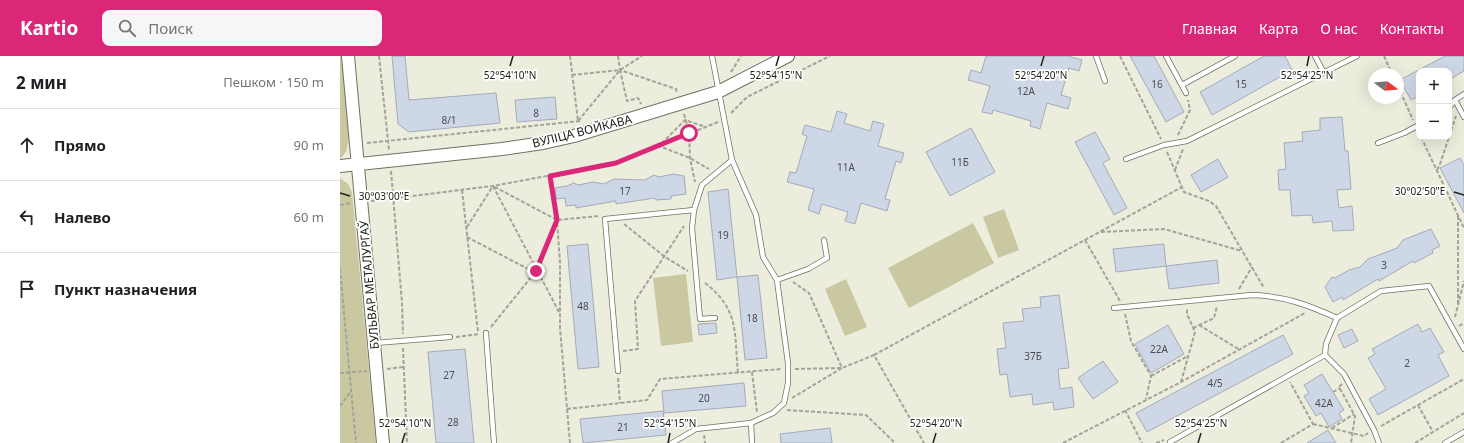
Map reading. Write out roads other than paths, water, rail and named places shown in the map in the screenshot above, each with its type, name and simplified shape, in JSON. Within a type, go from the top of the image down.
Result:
[{"type":"main road","name":"БУЛЬВАР МЕТАЛУРГАЎ","points":[[348,56],[383,443]]},
{"type":"main road","name":"ВУЛІЦА ВОЙКАВА","points":[[340,166],[543,143],[620,123],[718,92],[788,56]]},
{"type":"lane","points":[[672,443],[696,429],[750,423],[757,420],[776,410],[784,403],[788,383],[788,369],[777,280],[763,257],[756,215],[732,160],[712,56]]},
{"type":"lane","points":[[1096,56],[1105,81]]},
{"type":"lane","points":[[1166,56],[1186,94]]},
{"type":"lane","points":[[1182,85],[1235,56]]},
{"type":"lane","points":[[1315,56],[1324,73]]},
{"type":"lane","points":[[1126,159],[1164,145],[1187,141],[1357,56]]},
{"type":"lane","points":[[1452,104],[1464,94]]},
{"type":"lane","points":[[1455,100],[1464,117]]},
{"type":"lane","points":[[1378,143],[1416,126]]},
{"type":"lane","points":[[715,318],[700,319],[692,228],[694,210],[702,185],[732,160]]},
{"type":"lane","points":[[618,371],[605,219],[694,210]]},
{"type":"lane","points":[[777,280],[808,269],[827,258],[824,240]]},
{"type":"lane","points":[[1379,443],[1374,430],[1346,379],[1325,355],[1326,344],[1337,318],[1382,291],[1429,286],[1464,350]]},
{"type":"lane","points":[[1114,308],[1218,298],[1269,296],[1299,301],[1337,318]]},
{"type":"lane","points":[[486,333],[494,443]]},
{"type":"lane","points":[[374,343],[450,337]]},
{"type":"lane","points":[[1170,442],[1286,375],[1325,355]]},
{"type":"lane","points":[[750,423],[752,443]]},
{"type":"lane","points":[[1445,443],[1464,432]]}]
